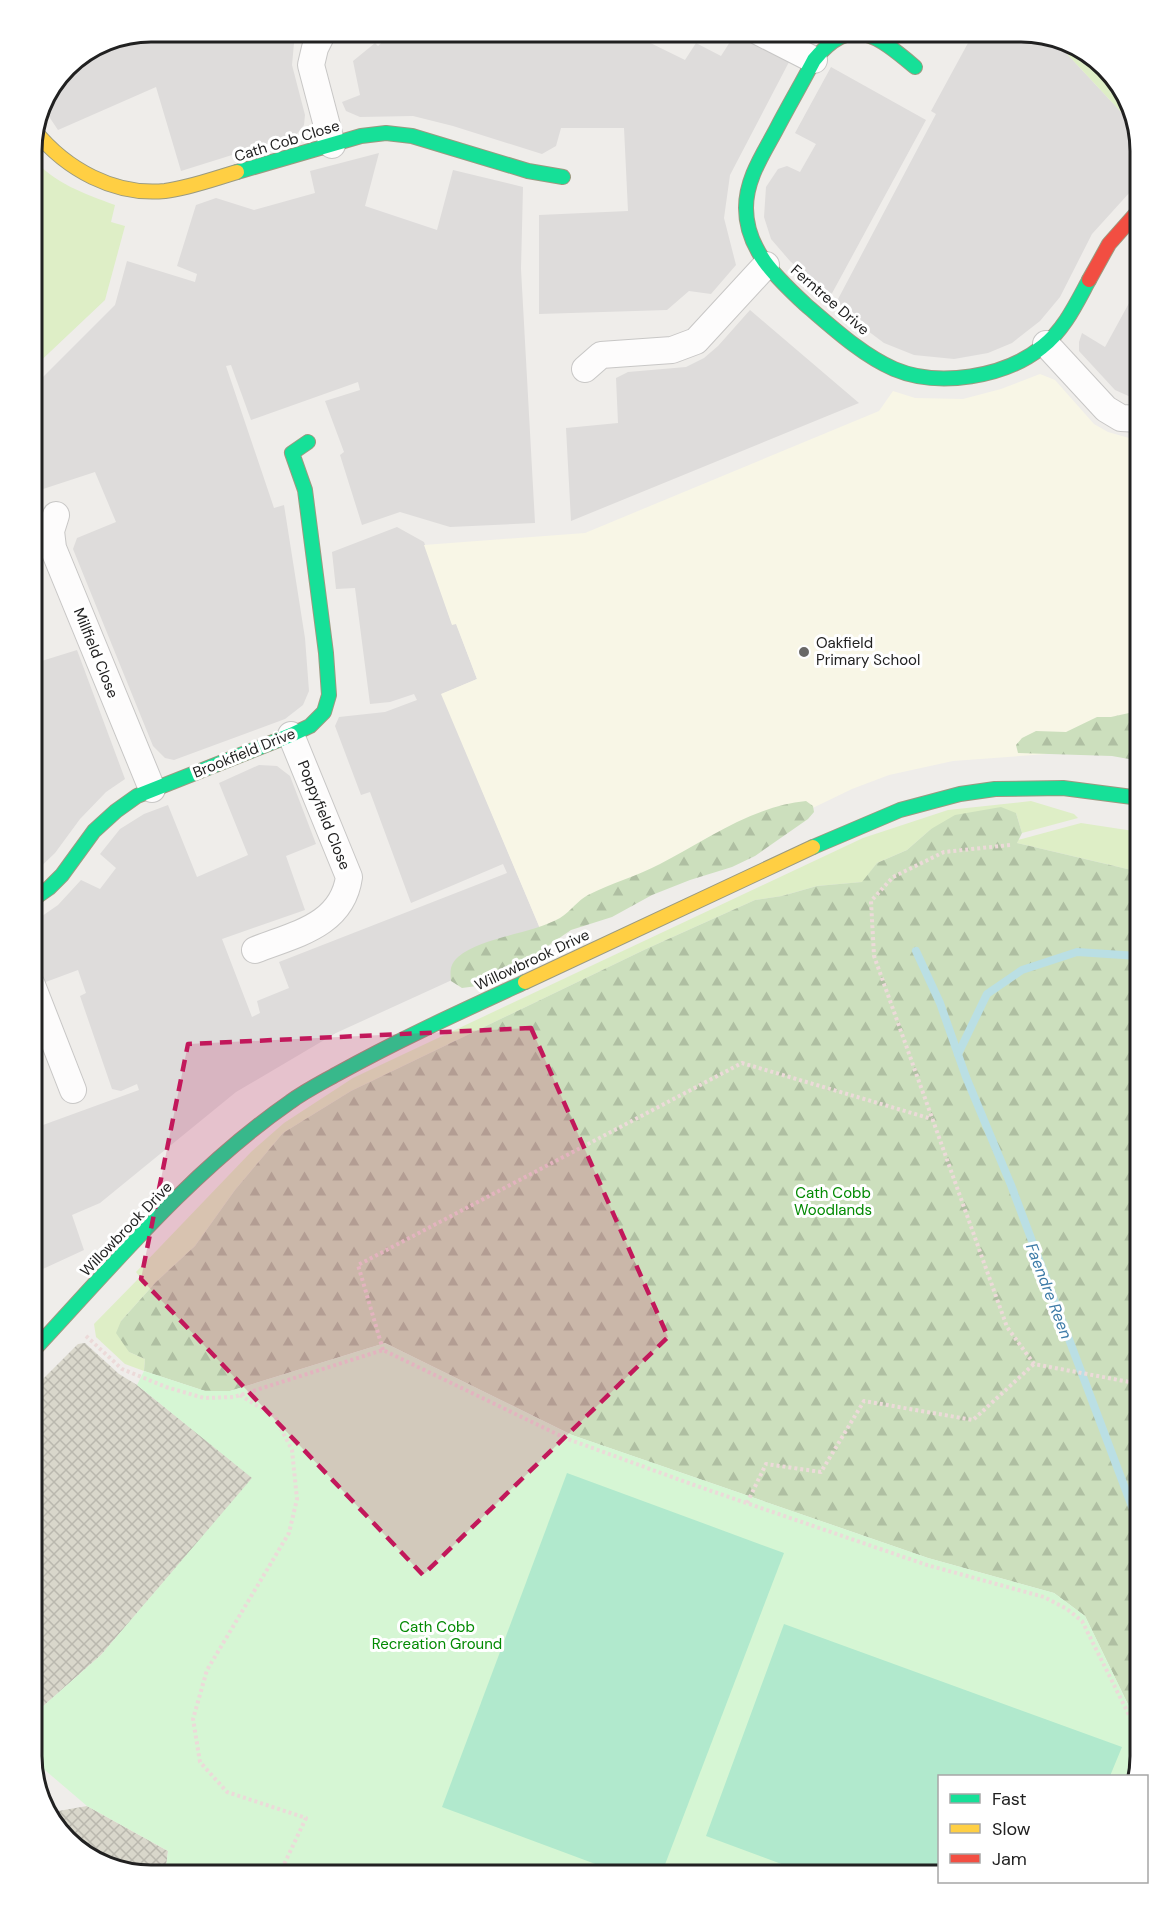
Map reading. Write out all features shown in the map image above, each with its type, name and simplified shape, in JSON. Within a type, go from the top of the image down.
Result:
[{"type":"street","points":[[318,42],[311,65],[332,145]]},
{"type":"street","points":[[779,42],[814,60]]},
{"type":"street","name":"Ferntree Drive","points":[[829,42],[814,60],[749,181],[745,200],[747,224],[754,248],[766,265],[839,333],[873,358],[898,371],[944,378],[975,374],[1002,367],[1030,355],[1046,344],[1063,326],[1114,236],[1130,219]]},
{"type":"street","name":"Ferntree Drive","points":[[884,42],[915,67]]},
{"type":"street","name":"Cath Cob Close","points":[[43,140],[51,151],[102,182],[131,189],[159,191],[213,180],[361,136],[386,134],[412,136],[528,171],[563,177]]},
{"type":"street","points":[[585,369],[601,355],[672,350],[696,341],[766,265]]},
{"type":"street","points":[[1046,344],[1106,409],[1120,418],[1130,418]]},
{"type":"street","name":"Brookfield Drive","points":[[42,893],[62,875],[94,831],[116,811],[152,789],[310,726],[324,712],[329,695],[326,653],[305,490],[292,453],[308,442]]},
{"type":"street","name":"Millfield Close","points":[[56,515],[51,531],[53,548],[152,789]]},
{"type":"street","name":"Poppyfield Close","points":[[255,951],[322,923],[336,910],[346,893],[349,877],[291,735]]},
{"type":"street","name":"Willowbrook Drive","points":[[42,1337],[172,1203],[255,1127],[320,1082],[380,1050],[785,859],[900,810],[960,794],[1006,788],[1063,788],[1130,797]]},
{"type":"street","points":[[42,1011],[73,1090]]},
{"type":"path","points":[[1010,845],[944,852],[893,877],[871,900],[874,956],[1007,1327],[1034,1364],[1130,1382]]},
{"type":"path","points":[[383,1350],[358,1265],[742,1062],[933,1119]]},
{"type":"path","points":[[82,1332],[122,1369],[166,1387],[204,1398],[240,1395],[383,1350],[565,1438],[927,1565],[1044,1597],[1082,1621],[1130,1717]]},
{"type":"path","points":[[747,1503],[766,1464],[821,1472],[864,1401],[973,1420],[1034,1364]]},
{"type":"path","points":[[240,1395],[275,1417],[292,1450],[297,1499],[289,1533],[207,1670],[193,1719],[200,1762],[227,1791],[306,1818],[284,1865]]},
{"type":"highlighted area","points":[[531,1028],[668,1337],[423,1575],[141,1279],[188,1044]]},
{"type":"shaded area","points":[[144,42],[295,42],[292,65],[305,115],[304,125],[296,135],[181,171],[156,87],[58,130],[48,115],[60,90],[90,60],[109,50]]},
{"type":"shaded area","points":[[382,42],[648,42],[685,60],[696,43],[721,56],[730,42],[750,42],[789,62],[730,175],[724,218],[736,265],[711,294],[689,291],[667,310],[539,314],[539,215],[628,211],[624,128],[561,128],[556,146],[542,154],[413,116],[360,117],[346,111],[342,102],[360,95],[353,61],[375,43],[378,46]]},
{"type":"shaded area","points":[[966,42],[1028,42],[1065,51],[1123,115],[1129,137],[1130,192],[1092,234],[1060,297],[1040,321],[1012,343],[988,353],[954,359],[914,355],[884,343],[860,325],[837,301],[936,114],[931,111],[968,43]]},
{"type":"shaded area","points":[[831,67],[926,120],[830,297],[790,261],[771,239],[764,217],[766,187],[778,169],[787,166],[800,172],[816,144],[795,133]]},
{"type":"shaded area","points":[[379,153],[365,206],[437,230],[453,170],[523,187],[521,269],[535,523],[450,527],[400,512],[362,525],[340,455],[344,452],[325,401],[360,390],[358,382],[251,420],[231,365],[226,366],[274,508],[284,505],[305,638],[309,691],[303,705],[285,719],[174,760],[165,758],[153,746],[73,549],[77,538],[116,522],[95,472],[42,489],[42,378],[115,305],[127,261],[195,282],[197,274],[177,266],[196,205],[216,198],[254,210],[315,193],[310,171]]},
{"type":"shaded area","points":[[1130,301],[1130,397],[1115,390],[1079,351],[1082,333],[1105,347]]},
{"type":"shaded area","points":[[750,310],[859,403],[571,521],[566,428],[618,423],[616,378],[628,372],[686,367],[704,358],[718,346]]},
{"type":"shaded area","name":"Oakfield Primary School","points":[[1040,374],[1055,380],[1094,424],[1108,432],[1130,438],[1130,748],[953,761],[889,775],[852,789],[544,938],[441,694],[477,679],[456,624],[452,625],[424,545],[585,533],[879,411],[893,391],[915,398],[963,399],[1001,389]]},
{"type":"shaded area","points":[[397,527],[424,542],[452,624],[456,623],[477,679],[442,694],[544,938],[336,1033],[236,1092],[100,1203],[72,1215],[84,1250],[42,1269],[42,1125],[139,1090],[137,1084],[121,1091],[112,1089],[80,996],[86,993],[78,970],[43,983],[42,980],[42,916],[58,905],[81,880],[100,889],[116,868],[100,854],[120,829],[144,814],[168,805],[197,877],[248,855],[219,783],[259,765],[277,766],[290,776],[316,844],[286,856],[305,910],[222,939],[252,1017],[260,1013],[257,1001],[289,988],[279,962],[507,873],[503,864],[411,903],[370,792],[361,795],[335,726],[339,717],[385,712],[417,700],[414,694],[390,702],[370,704],[355,588],[336,589],[332,552]]},
{"type":"shaded area","points":[[77,650],[125,779],[106,792],[80,819],[55,853],[42,865],[42,661]]},
{"type":"shaded area","points":[[85,1343],[119,1374],[137,1385],[253,1478],[101,1655],[42,1707],[42,1380],[78,1344]]},
{"type":"shaded area","points":[[87,1806],[168,1851],[166,1865],[130,1863],[103,1854],[79,1838],[57,1811]]},
{"type":"green space","points":[[1065,51],[1082,60],[1103,79],[1112,90],[1123,115]]},
{"type":"green space","points":[[42,168],[60,181],[81,192],[115,205],[111,222],[125,226],[105,300],[42,360]]},
{"type":"green space","points":[[1129,713],[1130,759],[1112,756],[1018,753],[1016,745],[1022,738],[1036,731],[1066,732],[1097,717]]},
{"type":"green space","points":[[806,801],[813,806],[814,812],[808,819],[755,856],[732,867],[652,895],[612,917],[571,930],[523,963],[477,986],[462,988],[451,981],[453,962],[468,950],[560,918],[588,895],[651,868],[730,825],[786,804]]},
{"type":"green space","points":[[1031,801],[1074,814],[1078,818],[1022,833],[1016,813],[931,829],[907,850],[877,863],[863,882],[817,886],[782,896],[755,900],[646,949],[351,1091],[283,1133],[235,1190],[195,1246],[156,1282],[121,1321],[129,1352],[145,1359],[144,1371],[125,1364],[96,1337],[94,1324],[140,1277],[136,1272],[251,1152],[284,1123],[353,1078],[863,838],[948,810]]},
{"type":"green space","name":"Cath Cobb Woodlands","points":[[1001,807],[1016,813],[1022,833],[1017,843],[1130,870],[1130,1708],[1085,1616],[1054,1593],[928,1558],[572,1435],[385,1343],[230,1391],[205,1391],[144,1371],[145,1359],[129,1352],[116,1333],[121,1321],[156,1282],[195,1246],[235,1190],[283,1133],[351,1091],[646,949],[755,900],[782,896],[817,886],[862,882],[877,863],[907,850],[931,829],[955,815]]},
{"type":"green space","points":[[1081,823],[1130,830],[1130,870],[1017,843],[1018,840]]},
{"type":"green space","name":"Cath Cobb Recreation Ground","points":[[385,1343],[572,1435],[928,1558],[1054,1593],[1085,1616],[1130,1708],[1128,1775],[938,1775],[938,1865],[166,1865],[168,1851],[87,1806],[43,1768],[42,1707],[101,1655],[252,1478],[137,1385],[144,1371],[205,1391],[230,1391]]},
{"type":"green space","points":[[567,1473],[784,1553],[665,1865],[598,1865],[442,1807]]},
{"type":"green space","points":[[784,1624],[1122,1747],[1110,1775],[938,1775],[938,1865],[784,1865],[706,1836]]},
{"type":"waterway","name":"Faendre Reen","points":[[916,951],[940,1003],[966,1077],[1011,1185],[1130,1501]]},
{"type":"waterway","name":"Faendre Reen","points":[[958,1054],[987,994],[1022,970],[1077,952],[1130,955]]},
{"type":"traffic: fast","points":[[833,42],[814,60],[752,176],[747,197],[747,223],[757,250],[774,274],[806,305],[848,340],[882,363],[912,375],[951,378],[991,372],[1010,366],[1042,347],[1063,325],[1089,280]]},
{"type":"traffic: fast","points":[[881,42],[915,67]]},
{"type":"traffic: fast","points":[[237,172],[361,136],[386,133],[412,136],[528,171],[563,177]]},
{"type":"traffic: fast","points":[[42,893],[62,875],[94,831],[137,796],[291,735],[310,726],[324,712],[329,695],[326,653],[305,490],[292,453],[308,442]]},
{"type":"traffic: fast","points":[[813,847],[900,810],[960,794],[995,789],[1063,788],[1130,797]]},
{"type":"traffic: fast","points":[[42,1341],[187,1188],[254,1129],[290,1102],[360,1061],[525,982]]},
{"type":"traffic: slow","points":[[43,140],[76,168],[92,177],[128,189],[174,190],[237,172]]},
{"type":"traffic: slow","points":[[525,982],[813,847]]},
{"type":"traffic: jam","points":[[1089,280],[1109,244],[1130,220]]},
{"type":"place","name":"Oakfield Primary School","points":[[804,652]]}]
